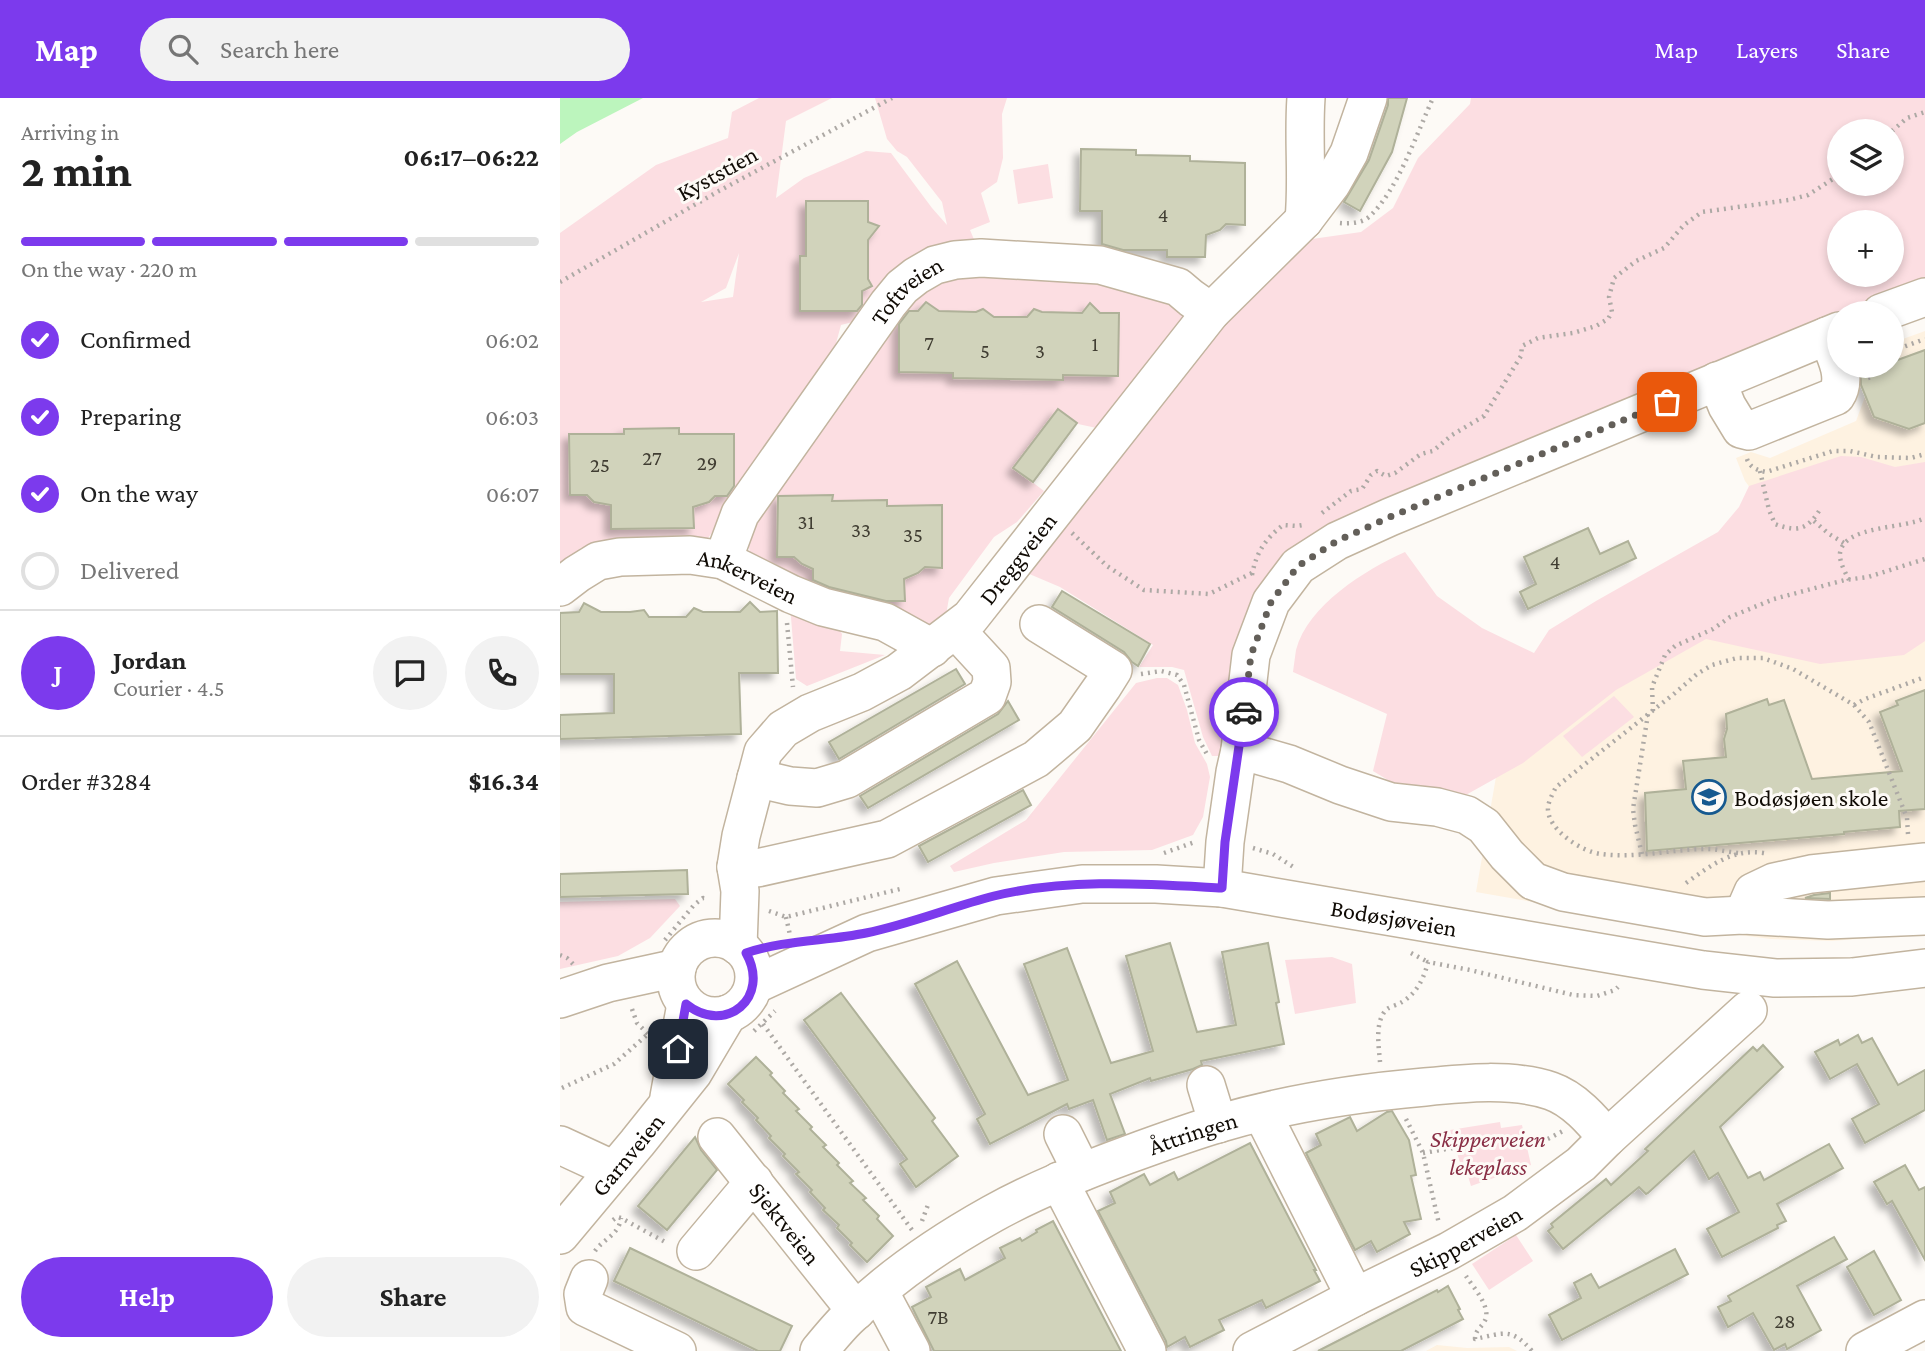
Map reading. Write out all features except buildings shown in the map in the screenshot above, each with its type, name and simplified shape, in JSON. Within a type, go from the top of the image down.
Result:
[{"type":"street","points":[[1301,223],[1307,194],[1304,131],[1306,98]]},
{"type":"street","name":"Dreggveien","points":[[745,965],[736,867],[741,836],[763,752],[783,729],[899,672],[970,618],[1211,312],[1301,223],[1332,183],[1349,153],[1368,98]]},
{"type":"street","name":"Toftveien","points":[[723,560],[740,514],[888,304],[902,287],[935,265],[981,258],[1100,265],[1178,287],[1211,312]]},
{"type":"street","points":[[1904,305],[1925,297]]},
{"type":"street","points":[[1222,888],[1225,842],[1235,772],[1225,756],[1251,655],[1261,587],[1337,541],[1390,517],[1827,336]]},
{"type":"street","points":[[1717,382],[1741,429],[1749,431],[1836,396],[1841,389],[1841,378]]},
{"type":"street","name":"Ankerveien","points":[[560,587],[598,561],[620,557],[690,555],[723,560],[823,607],[944,639],[990,668],[992,682],[987,696],[847,779],[817,788],[790,786],[756,778]]},
{"type":"street","points":[[736,867],[757,868],[887,839],[1036,759],[1075,726],[1113,670],[1039,624]]},
{"type":"street","points":[[1225,756],[1289,764],[1391,802],[1437,807],[1467,815],[1484,826],[1532,881],[1563,892],[1705,917],[1743,915],[1828,920],[1925,916]]},
{"type":"street","points":[[1743,915],[1754,892],[1774,882],[1917,850]]},
{"type":"street","name":"Bodøsjøveien","points":[[682,990],[681,957],[698,942],[745,965],[996,896],[1082,884],[1156,884],[1222,888],[1727,973],[1775,978],[1839,977],[1925,968]]},
{"type":"street","name":"Bodøsjøveien","points":[[740,1023],[740,1008],[749,998],[745,965]]},
{"type":"street","points":[[565,998],[608,983],[682,990],[695,1012],[740,1023]]},
{"type":"street","name":"Garnveien","points":[[668,1105],[682,990]]},
{"type":"street","name":"Skipperveien","points":[[1252,1351],[1450,1251],[1515,1213],[1581,1164],[1711,1024],[1748,1010]]},
{"type":"street","name":"Garnveien","points":[[560,1235],[693,1073],[740,1023]]},
{"type":"street","name":"Åttringen","points":[[819,1351],[845,1320],[928,1253],[992,1213],[1070,1176],[1218,1124],[1312,1102],[1389,1090],[1462,1083],[1499,1083],[1553,1091],[1574,1104],[1607,1138]]},
{"type":"street","points":[[1206,1085],[1218,1124]]},
{"type":"street","points":[[1262,1113],[1355,1297]]},
{"type":"street","points":[[1063,1134],[1070,1176],[1147,1351]]},
{"type":"street","name":"Sjektveien","points":[[717,1136],[754,1182],[868,1301],[911,1351]]},
{"type":"street","points":[[560,1145],[614,1170]]},
{"type":"street","points":[[696,1251],[754,1182]]},
{"type":"street","points":[[589,1279],[583,1294],[585,1307],[677,1351]]},
{"type":"street","points":[[1865,1351],[1925,1319]]},
{"type":"path","name":"Kyststien","points":[[560,282],[717,192],[892,98]]},
{"type":"path","points":[[1301,223],[1351,224],[1370,217],[1398,176],[1433,98]]},
{"type":"path","points":[[1904,121],[1925,112]]},
{"type":"path","points":[[1318,516],[1351,491],[1362,489],[1377,471],[1386,476],[1395,473],[1484,416],[1521,356],[1522,346],[1538,338],[1573,333],[1608,319],[1612,312],[1609,297],[1614,278],[1636,261],[1664,248],[1684,225],[1702,212],[1789,200],[1808,195],[1827,183]]},
{"type":"path","points":[[1904,347],[1925,339]]},
{"type":"path","points":[[1745,430],[1745,453],[1749,465],[1766,472],[1833,451],[1850,451],[1877,457],[1911,458],[1925,454]]},
{"type":"path","points":[[1760,471],[1775,524],[1788,529],[1800,529],[1813,521],[1821,508]]},
{"type":"path","points":[[1052,514],[1107,566],[1144,590],[1209,594],[1261,587],[1258,554],[1269,536],[1283,524],[1297,526],[1310,523]]},
{"type":"path","points":[[1849,580],[1840,555],[1844,543],[1854,536],[1925,518]]},
{"type":"path","points":[[1813,521],[1844,543]]},
{"type":"path","points":[[1643,854],[1633,809],[1651,713],[1652,687],[1665,655],[1675,646],[1713,629],[1730,617],[1774,599],[1868,577],[1925,559]]},
{"type":"path","points":[[785,591],[794,698],[799,719]]},
{"type":"path","points":[[1774,855],[1711,849],[1600,854],[1585,850],[1565,837],[1552,824],[1548,809],[1551,796],[1556,787],[1697,674],[1712,665],[1737,658],[1763,658],[1793,669],[1854,705],[1869,722],[1917,850]]},
{"type":"path","points":[[1113,670],[1137,674],[1161,671],[1177,675],[1184,685],[1199,740],[1225,756]]},
{"type":"path","points":[[1854,705],[1925,677]]},
{"type":"path","points":[[1680,892],[1685,884],[1717,861],[1738,853]]},
{"type":"path","points":[[786,917],[790,935]]},
{"type":"path","points":[[1400,950],[1428,962],[1573,995],[1597,996],[1615,990],[1621,983]]},
{"type":"path","points":[[1381,1064],[1378,1043],[1380,1021],[1387,1010],[1414,993],[1426,973],[1428,962]]},
{"type":"path","points":[[745,965],[763,1024],[928,1253]]},
{"type":"path","points":[[632,1009],[636,1023],[654,1039]]},
{"type":"path","points":[[740,1023],[763,1024]]},
{"type":"path","points":[[562,1088],[614,1064],[648,1034]]},
{"type":"path","points":[[1403,1113],[1423,1153],[1440,1231]]},
{"type":"path","points":[[1423,1153],[1458,1147],[1544,1141],[1570,1128]]},
{"type":"path","points":[[608,1225],[614,1219],[621,1218],[684,1253],[696,1251]]},
{"type":"path","points":[[589,1279],[596,1250],[620,1226],[621,1218]]},
{"type":"path","points":[[1462,1270],[1481,1298],[1486,1312],[1486,1320],[1475,1332],[1475,1339],[1510,1333],[1532,1351]]},
{"type":"shaded area","points":[[560,98],[643,98],[577,132],[560,144]]},
{"type":"shaded area","points":[[1925,331],[1925,531],[1765,508],[1745,481],[1736,458],[1751,452],[1770,458],[1856,421],[1866,394],[1859,378],[1904,378],[1904,339]]},
{"type":"shaded area","name":"Bodøsjøen skole","points":[[1925,533],[1925,929],[1906,935],[1832,941],[1771,939],[1675,927],[1476,892],[1509,702]]},
{"type":"shaded area","points":[[1437,1345],[1467,1348],[1509,1347],[1517,1351],[1426,1351]]},
{"type":"green space","points":[[759,98],[832,98],[786,121],[776,198],[804,178],[866,151],[891,153],[947,225],[942,202],[907,157],[897,151],[887,139],[875,98],[1007,98],[1002,114],[1003,158],[997,182],[981,193],[990,222],[970,230],[978,249],[868,318],[841,325],[835,347],[807,402],[703,545],[626,539],[580,548],[576,565],[560,568],[560,233],[656,165],[728,138],[732,112]],"holes":[[[739,253],[733,297],[701,302],[726,288]]]},
{"type":"green space","points":[[1471,98],[1925,98],[1925,284],[1882,301],[1827,301],[1827,318],[1344,520],[1300,543],[1260,586],[1242,625],[1236,651],[1225,756],[1212,756],[1203,737],[1184,670],[1172,667],[1139,667],[1153,645],[1060,587],[1027,573],[1236,306],[1305,240],[1361,232],[1393,208],[1418,158],[1470,104]]},
{"type":"green space","points":[[1048,164],[1053,198],[1018,204],[1013,170]]},
{"type":"green space","points":[[1030,264],[1155,300],[1172,298],[1188,323],[1106,430],[1078,424],[1059,410],[1014,468],[1044,491],[1017,522],[994,537],[949,598],[944,626],[929,632],[751,559],[746,530],[926,277]]},
{"type":"green space","points":[[1841,456],[1861,457],[1895,467],[1925,462],[1925,641],[1904,655],[1820,664],[1706,639],[1616,690],[1523,763],[1464,796],[1406,791],[1373,771],[1387,714],[1293,672],[1296,650],[1302,634],[1325,604],[1356,579],[1405,552],[1437,596],[1482,628],[1534,653],[1549,630],[1718,532],[1739,507],[1749,486]]},
{"type":"green space","points":[[790,605],[832,619],[842,634],[840,651],[885,655],[807,686],[796,679]]},
{"type":"green space","points":[[1167,678],[1178,685],[1195,743],[1207,764],[1210,777],[1203,817],[1193,835],[1152,850],[1064,852],[954,872],[950,866],[1026,820],[1136,683]]},
{"type":"green space","points":[[1614,696],[1634,717],[1582,757],[1563,736]]},
{"type":"green space","points":[[675,899],[680,906],[650,938],[618,956],[560,969],[560,902]]},
{"type":"green space","points":[[1332,957],[1352,964],[1356,1003],[1295,1014],[1285,960]]},
{"type":"green space","name":"Skipperveien lekeplass","points":[[1500,1122],[1501,1128],[1522,1125],[1531,1165],[1471,1186],[1465,1166],[1461,1166],[1450,1130]]},
{"type":"green space","points":[[1516,1235],[1533,1261],[1489,1290],[1472,1264]]},
{"type":"way so far","points":[[1244,712],[1251,655],[1271,602],[1298,566],[1337,541],[1390,517],[1667,402]]},
{"type":"place","name":"Bodøsjøen skole","points":[[1709,797]]},
{"type":"route","points":[[678,1049],[686,1004],[695,1012],[717,1017],[740,1008],[749,998],[754,985],[752,963],[746,953],[764,947],[867,933],[996,896],[1039,889],[1082,884],[1156,884],[1222,888],[1225,842],[1244,712]]}]
